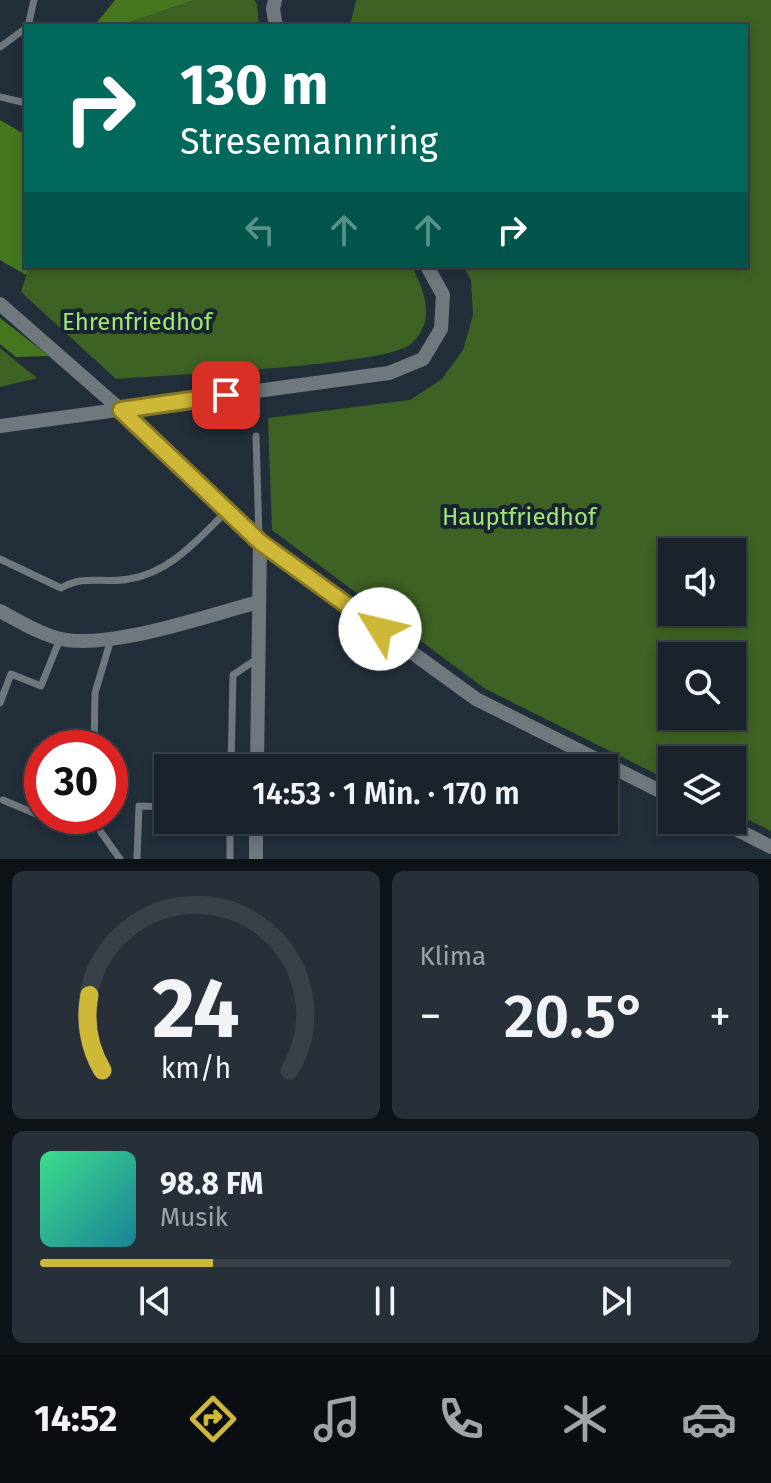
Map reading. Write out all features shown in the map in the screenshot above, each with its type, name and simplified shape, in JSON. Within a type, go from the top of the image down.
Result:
[{"type":"street","points":[[275,0],[276,24]]},
{"type":"street","points":[[0,426],[389,373],[423,359],[441,329],[443,295],[428,268]]},
{"type":"street","points":[[0,304],[121,410],[260,542],[476,699],[658,790]]},
{"type":"street","points":[[257,754],[260,542]]},
{"type":"street","points":[[0,611],[60,639],[88,642],[259,602]]},
{"type":"street","points":[[256,834],[256,859]]},
{"type":"street","points":[[745,834],[771,847]]},
{"type":"lane","points":[[28,24],[34,0]]},
{"type":"lane","points":[[0,47],[24,29]]},
{"type":"lane","points":[[0,97],[24,103]]},
{"type":"lane","points":[[256,436],[260,542]]},
{"type":"lane","points":[[0,559],[61,588],[75,580],[130,579],[170,564],[227,511]]},
{"type":"lane","points":[[0,703],[11,674],[41,686],[60,639]]},
{"type":"lane","points":[[94,730],[95,693],[111,639]]},
{"type":"lane","points":[[231,754],[233,675],[259,658]]},
{"type":"lane","points":[[1,801],[24,810]]},
{"type":"lane","points":[[137,859],[139,806],[154,807]]},
{"type":"lane","points":[[103,834],[120,859]]},
{"type":"lane","points":[[230,834],[230,859]]},
{"type":"green space","points":[[115,0],[194,0],[128,24],[96,24]]},
{"type":"green space","points":[[194,0],[254,0],[259,24],[128,24]]},
{"type":"green space","name":"Hauptfriedhof","points":[[356,0],[771,0],[771,831],[746,819],[746,746],[658,746],[658,775],[484,688],[272,530],[268,418],[410,400],[442,379],[463,350],[473,315],[471,280],[464,268],[748,268],[748,24],[350,24]]},
{"type":"green space","points":[[0,120],[24,134],[24,268],[28,268],[26,275],[0,260]]},
{"type":"green space","name":"Ehrenfriedhof","points":[[28,268],[413,268],[424,295],[426,315],[419,335],[411,344],[393,352],[319,364],[116,379],[21,292]]},
{"type":"green space","points":[[0,318],[49,356],[16,357],[0,344]]},
{"type":"green space","points":[[0,348],[37,378],[0,387]]},
{"type":"route","points":[[226,395],[121,410],[260,542],[380,629]]}]
